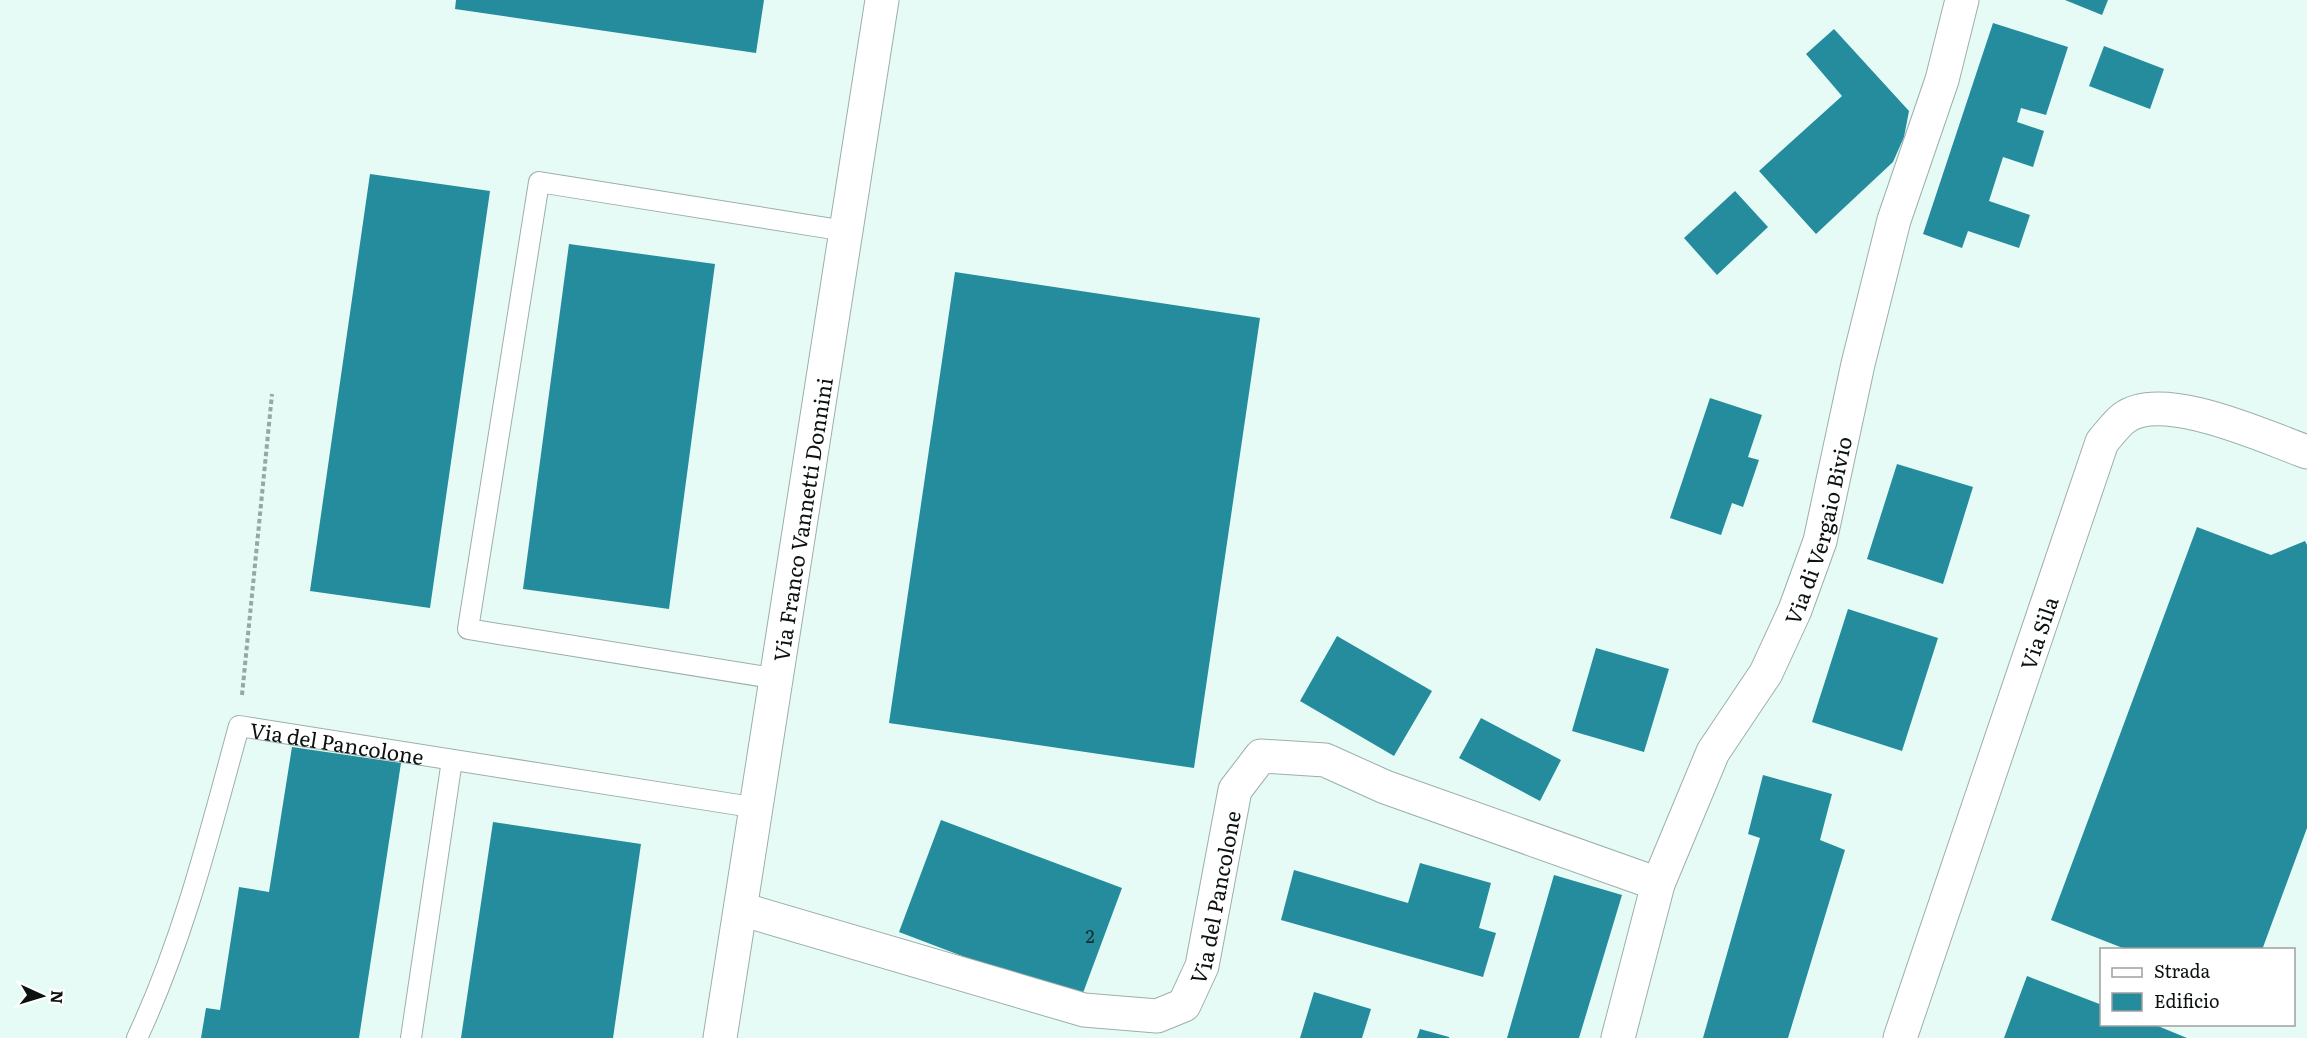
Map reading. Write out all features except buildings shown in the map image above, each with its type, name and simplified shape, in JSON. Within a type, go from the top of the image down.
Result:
[{"type":"street","name":"Via Franco Vannetti Donnini","points":[[720,1038],[758,808],[882,0]]},
{"type":"street","name":"Via di Vergaio Bivio","points":[[1618,1038],[1658,884],[1713,752],[1766,673],[1795,610],[1820,541],[1845,437],[1858,364],[1894,220],[1942,80],[1962,0]]},
{"type":"street","name":"Via Sila","points":[[1900,1038],[2102,442],[2125,417],[2156,407],[2189,411],[2307,452]]},
{"type":"street","name":"Via del Pancolone","points":[[741,909],[1084,1010],[1157,1016],[1184,1005],[1202,966],[1235,790],[1261,756],[1325,760],[1385,787],[1658,884]]},
{"type":"lane","points":[[778,679],[468,629],[538,182],[846,231]]},
{"type":"lane","name":"Via del Pancolone","points":[[137,1038],[156,999],[186,917],[239,726],[758,808]]},
{"type":"lane","points":[[411,1038],[452,760]]},
{"type":"path","points":[[239,726],[272,394]]}]
